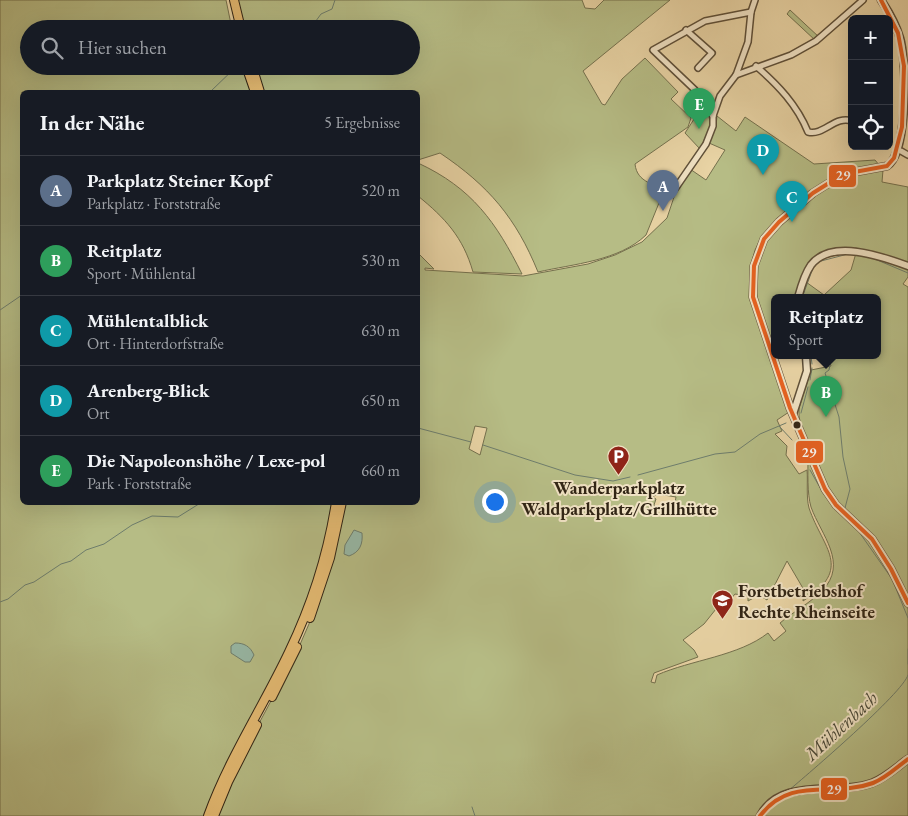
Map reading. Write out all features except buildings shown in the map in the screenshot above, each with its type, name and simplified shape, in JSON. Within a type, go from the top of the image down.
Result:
[{"type":"highway","points":[[232,2],[234,20]]},
{"type":"highway","points":[[232,2],[238,20]]},
{"type":"highway","points":[[249,75],[254,90]]},
{"type":"highway","points":[[255,75],[259,90]]},
{"type":"highway","points":[[214,816],[238,761],[303,635],[325,576],[337,516],[336,505]]},
{"type":"highway","points":[[208,816],[233,759],[289,653],[305,616],[320,576],[341,505]]},
{"type":"street","points":[[675,189],[706,144],[713,126],[720,96],[736,75],[748,42],[751,12],[755,0]]},
{"type":"street","points":[[736,75],[756,66],[791,55],[816,41],[863,0]]},
{"type":"street","points":[[771,350],[753,297],[754,266],[764,239],[779,222],[826,184],[849,173],[893,164],[901,151],[907,108],[900,39],[892,18],[881,0]]},
{"type":"street","points":[[714,116],[695,90],[653,50],[705,21],[751,12]]},
{"type":"street","points":[[686,30],[712,53],[698,68]]},
{"type":"street","points":[[756,66],[788,97],[802,117],[808,132],[817,132],[840,120],[848,121]]},
{"type":"street","points":[[901,151],[908,155]]},
{"type":"street","points":[[800,294],[811,265],[819,258],[828,255],[862,252],[908,266]]},
{"type":"street","points":[[774,359],[793,414],[828,493],[836,505],[872,539],[891,569],[908,602]]},
{"type":"street","points":[[793,414],[807,372],[806,359]]},
{"type":"street","points":[[760,816],[768,805],[790,792],[870,784],[908,759]]},
{"type":"green space","points":[[0,0],[226,0],[230,20],[20,20],[20,75],[245,75],[250,90],[20,90],[20,505],[333,505],[332,520],[306,612],[207,816],[0,816]]},
{"type":"green space","points":[[238,0],[582,0],[585,8],[595,9],[604,0],[670,0],[583,71],[602,104],[605,105],[622,79],[645,58],[678,92],[671,99],[691,118],[688,127],[635,164],[636,170],[643,179],[670,192],[661,198],[646,235],[635,244],[609,256],[538,272],[510,219],[487,191],[440,153],[420,159],[420,90],[263,90],[258,75],[420,75],[420,20],[242,20]]},
{"type":"green space","points":[[790,10],[820,38],[816,41],[787,14]]},
{"type":"green space","points":[[707,109],[711,125],[700,149],[685,133],[698,113]]},
{"type":"green space","points":[[717,116],[736,131],[745,117],[814,164],[875,160],[880,166],[851,170],[811,191],[762,236],[755,250],[751,265],[751,299],[789,412],[777,420],[782,431],[775,434],[787,446],[786,455],[799,474],[807,470],[808,499],[809,508],[830,558],[831,568],[827,578],[818,589],[803,601],[804,590],[787,561],[767,600],[759,595],[748,601],[748,596],[735,594],[724,607],[720,604],[704,624],[683,640],[694,650],[698,657],[654,673],[651,682],[655,683],[657,675],[743,647],[768,633],[774,641],[786,631],[780,623],[822,591],[830,580],[833,560],[826,538],[811,507],[808,489],[808,457],[822,489],[868,538],[891,574],[908,609],[908,758],[871,781],[778,797],[759,816],[215,816],[241,757],[295,656],[312,617],[342,521],[345,505],[420,505],[420,255],[434,269],[425,268],[425,270],[523,276],[588,264],[615,255],[642,242],[667,218],[676,191],[690,169],[706,180],[725,150],[709,143],[716,126]],"holes":[[[475,426],[487,428],[480,455],[469,449]],[[658,494],[676,497],[674,508],[662,514],[648,510],[648,507],[655,511],[656,499],[652,497]]]},
{"type":"green space","points":[[420,164],[453,184],[481,208],[502,238],[522,274],[473,272],[458,238],[437,212],[420,198]]},
{"type":"green space","points":[[883,170],[882,182],[908,187],[908,265],[856,248],[818,256],[811,261],[798,294],[771,294],[770,343],[759,306],[756,288],[755,278],[759,255],[777,228],[802,204],[829,185],[846,177]]},
{"type":"green space","points":[[856,253],[908,268],[908,277],[903,284],[908,287],[908,598],[894,570],[838,504],[826,485],[801,426],[799,416],[799,408],[811,370],[831,366],[829,359],[881,359],[881,294],[825,294],[851,270]]},
{"type":"green space","points":[[806,282],[823,294],[802,294]]},
{"type":"green space","points":[[908,761],[908,816],[761,816],[769,806],[791,793],[872,784]]},
{"type":"shaded area","points":[[354,530],[362,533],[362,541],[358,550],[349,556],[344,554],[345,545]]},
{"type":"shaded area","points":[[235,643],[244,644],[251,649],[254,655],[250,662],[245,662],[231,653],[231,646]]},
{"type":"waterway","points":[[317,20],[321,14],[332,9],[335,0]]},
{"type":"waterway","points":[[212,90],[228,75]]},
{"type":"waterway","name":"Mühlenbach","points":[[821,261],[848,254]]},
{"type":"waterway","name":"Mühlenbach","points":[[870,257],[908,273]]},
{"type":"waterway","name":"Mühlenbach","points":[[803,294],[813,268]]},
{"type":"waterway","points":[[0,310],[20,296]]},
{"type":"waterway","name":"Mühlenbach","points":[[811,359],[812,364]]},
{"type":"waterway","name":"Mühlenbach","points":[[827,359],[829,363]]},
{"type":"waterway","name":"Mühlenbach","points":[[830,365],[829,370],[825,373],[839,417],[843,457],[850,489],[845,508]]},
{"type":"waterway","name":"Mühlenbach","points":[[810,380],[812,368]]},
{"type":"waterway","name":"Mühlenbach","points":[[801,413],[808,387]]},
{"type":"waterway","name":"Mühlenbach","points":[[786,423],[779,426],[792,440]]},
{"type":"waterway","points":[[638,475],[715,454],[735,452],[760,434],[779,426]]},
{"type":"waterway","points":[[420,429],[471,442]]},
{"type":"waterway","points":[[483,445],[575,475],[613,481],[630,477]]},
{"type":"waterway","name":"Mühlenbach","points":[[810,470],[832,505]]},
{"type":"waterway","points":[[0,602],[8,599],[25,585],[34,582],[61,564],[71,561],[86,550],[104,544],[132,525],[152,516],[178,517],[197,505]]},
{"type":"waterway","name":"Mühlenbach","points":[[857,529],[892,579],[908,618]]},
{"type":"waterway","name":"Mühlenbach","points":[[908,649],[908,664]]},
{"type":"waterway","name":"Mühlenbach","points":[[788,791],[873,715],[890,698],[908,675]]},
{"type":"waterway","points":[[472,807],[475,816]]},
{"type":"transit line","name":"29","points":[[771,351],[753,297],[754,266],[764,239],[779,222],[813,193],[837,178],[849,173],[887,166],[894,158],[902,127],[904,66],[898,33],[881,0]]},
{"type":"transit line","name":"29","points":[[774,359],[790,408],[825,489],[836,505],[872,539],[891,569],[908,603]]},
{"type":"transit line","name":"29","points":[[760,816],[772,803],[799,791],[842,789],[873,783],[908,759]]},
{"type":"place","name":"Die Napoleonshöhe / Lexe-pol","points":[[699,129]]},
{"type":"place","name":"Arenberg-Blick","points":[[763,175]]},
{"type":"place","name":"Parkplatz Steiner Kopf","points":[[663,211]]},
{"type":"place","name":"Mühlentalblick","points":[[792,222]]},
{"type":"place","name":"Reitplatz","points":[[826,417]]},
{"type":"place","name":"Wanderparkplatz Waldparkplatz/Grillhütte","points":[[619,476]]},
{"type":"place","name":"Forstbetriebshof Rechte Rheinseite","points":[[722,619]]}]
